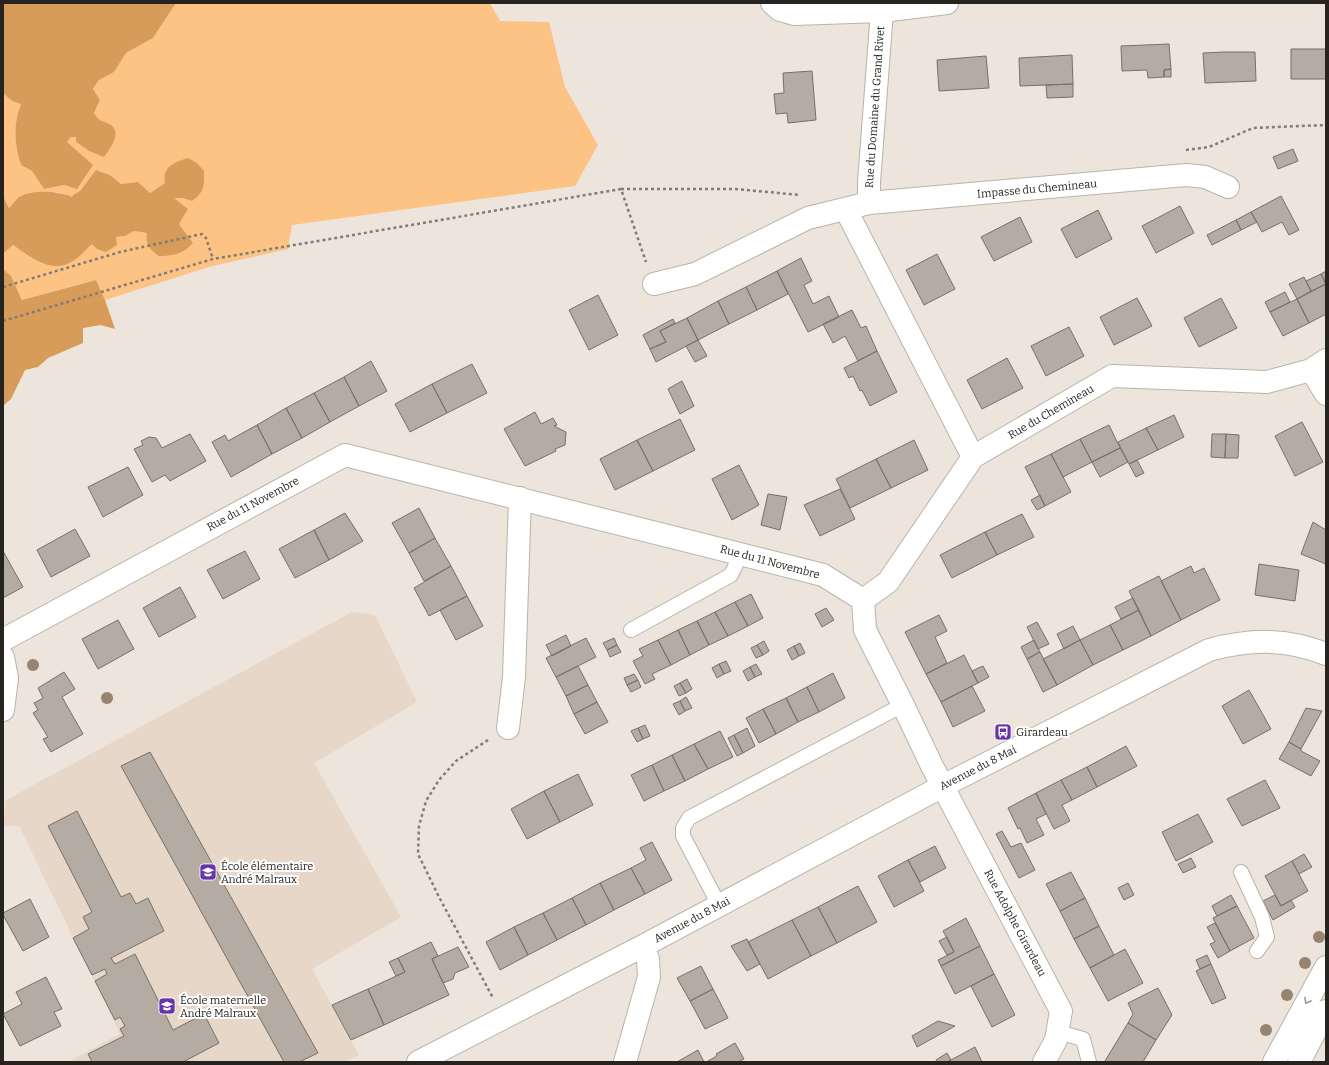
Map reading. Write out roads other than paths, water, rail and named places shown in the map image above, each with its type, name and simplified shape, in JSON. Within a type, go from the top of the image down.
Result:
[{"type":"street","name":"Rue du Domaine du Grand Rivet","points":[[772,3],[780,10],[794,14],[882,11],[947,3]]},
{"type":"street","name":"Rue du Domaine du Grand Rivet","points":[[869,203],[869,182],[882,11]]},
{"type":"street","name":"Impasse du Chemineau","points":[[654,284],[695,274],[808,218],[846,210],[869,203],[1186,175],[1205,177],[1228,187]]},
{"type":"street","points":[[846,210],[973,457]]},
{"type":"street","name":"Rue du Chemineau","points":[[863,600],[888,582],[973,457],[1112,376],[1267,382],[1318,365],[1326,394]]},
{"type":"street","name":"Rue du 11 Novembre","points":[[3,640],[345,455],[823,575],[863,600]]},
{"type":"street","points":[[508,728],[514,676],[520,498]]},
{"type":"street","points":[[863,600],[864,630],[943,786]]},
{"type":"street","name":"Avenue du 8 Mai","points":[[418,1062],[643,946],[943,786],[1209,650],[1229,645],[1271,641],[1293,644],[1326,654]]},
{"type":"street","points":[[3,657],[7,678],[3,710]]},
{"type":"street","name":"Rue Adolphe Girardeau","points":[[943,786],[1061,1011],[1056,1040],[1044,1062]]},
{"type":"street","name":"Avenue du 8 Mai","points":[[625,1062],[649,977],[648,959],[643,946]]},
{"type":"street","points":[[1274,1062],[1326,967]]},
{"type":"street","points":[[1299,1062],[1326,1011]]},
{"type":"lane","points":[[631,630],[731,575],[741,554]]},
{"type":"lane","points":[[719,906],[683,836],[684,828],[689,818],[903,705]]},
{"type":"lane","points":[[1241,872],[1262,917],[1267,937],[1257,951]]},
{"type":"lane","points":[[1058,1032],[1083,1039],[1089,1062]]},
{"type":"place","name":"Girardeau","points":[[1003,732]]},
{"type":"place","name":"École élémentaire André Malraux","points":[[208,872]]},
{"type":"place","name":"École maternelle André Malraux","points":[[167,1006]]}]
